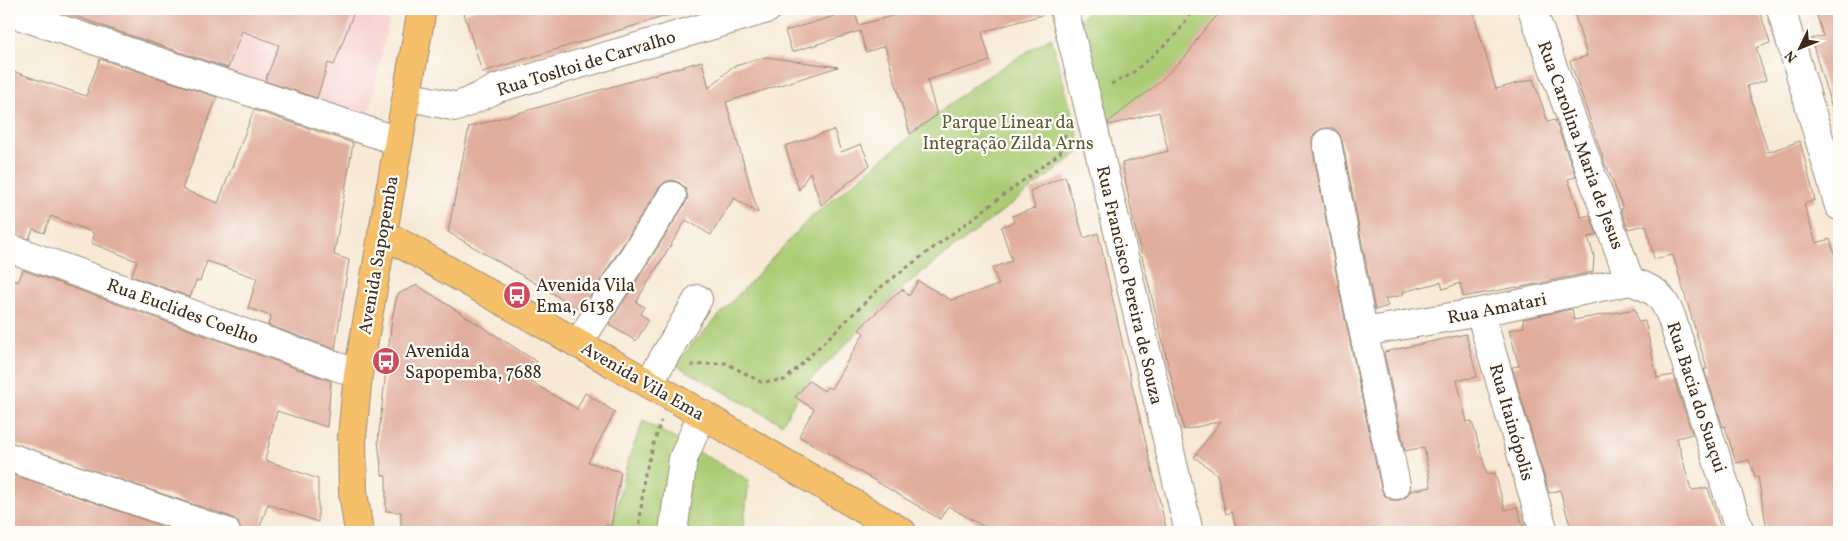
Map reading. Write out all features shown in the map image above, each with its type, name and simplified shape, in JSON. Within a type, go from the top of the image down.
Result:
[{"type":"main road","name":"Avenida Sapopemba","points":[[359,532],[353,492],[352,437],[358,374],[422,9]]},
{"type":"main road","name":"Avenida Vila Ema","points":[[382,233],[659,389],[902,532]]},
{"type":"street","name":"Rua Tosltoi de Carvalho","points":[[407,96],[457,107],[498,88],[767,9]]},
{"type":"street","name":"Rua Francisco Pereira de Souza","points":[[1064,9],[1189,532]]},
{"type":"street","name":"Rua Carolina Maria de Jesus","points":[[1532,9],[1630,281]]},
{"type":"street","points":[[1781,9],[1839,206]]},
{"type":"street","points":[[9,12],[398,142]]},
{"type":"street","points":[[1327,144],[1396,485]]},
{"type":"street","points":[[578,344],[672,196]]},
{"type":"street","name":"Rua Euclides Coelho","points":[[9,248],[358,374]]},
{"type":"street","name":"Rua Amatari","points":[[1364,332],[1480,312],[1630,281]]},
{"type":"street","name":"Rua Bacia do Suaçui","points":[[1630,281],[1652,289],[1664,300],[1671,316],[1740,532]]},
{"type":"street","points":[[659,389],[698,299]]},
{"type":"street","name":"Rua Itainópolis","points":[[1480,312],[1544,532]]},
{"type":"street","points":[[673,532],[683,459],[702,414]]},
{"type":"street","points":[[9,458],[226,532]]},
{"type":"path","points":[[639,532],[644,477],[659,389],[693,364],[726,364],[761,382],[785,380],[881,287],[1060,153],[1067,128],[1086,96],[1130,75],[1176,35],[1194,9]]},
{"type":"shaded area","points":[[54,9],[391,9],[368,120],[315,103]]},
{"type":"green space","name":"Parque Linear da Integração Zilda Arns","points":[[1090,9],[1228,9],[1174,73],[1110,125],[1080,19]]},
{"type":"green space","name":"Parque Linear da Integração Zilda Arns","points":[[1051,37],[1082,150],[899,290],[803,388],[782,424],[674,364],[809,219],[972,86]]},
{"type":"green space","points":[[643,421],[749,480],[743,532],[611,532],[627,463]]},
{"type":"building","points":[[62,9],[355,9],[334,65],[328,63],[317,98],[265,81],[279,45],[242,31],[228,68],[111,29],[62,11]]},
{"type":"building","points":[[476,9],[673,9],[673,14],[482,72],[464,13]]},
{"type":"building","points":[[898,9],[1041,9],[1042,15],[982,32],[990,61],[927,80],[937,115],[910,134],[885,46],[866,52],[860,31],[792,52],[785,31],[854,10],[859,25],[899,14]]},
{"type":"building","points":[[1223,9],[1472,9],[1496,89],[1533,79],[1548,122],[1555,120],[1576,177],[1568,179],[1581,217],[1590,215],[1597,235],[1588,237],[1594,256],[1593,272],[1463,297],[1460,283],[1443,289],[1441,282],[1385,299],[1388,306],[1375,310],[1342,140],[1339,133],[1333,128],[1324,128],[1316,132],[1312,138],[1341,299],[1384,495],[1391,500],[1399,500],[1406,497],[1410,491],[1431,487],[1424,447],[1405,451],[1384,352],[1466,334],[1477,377],[1457,380],[1467,422],[1472,421],[1487,474],[1495,473],[1505,510],[1517,507],[1525,532],[1237,532],[1232,512],[1226,514],[1217,474],[1194,457],[1221,421],[1184,430],[1133,220],[1122,163],[1168,151],[1159,112],[1109,125],[1108,122],[1155,86],[1188,54],[1199,36]]},
{"type":"building","points":[[1573,9],[1759,9],[1770,43],[1756,48],[1766,80],[1747,86],[1768,152],[1800,141],[1815,200],[1804,204],[1816,243],[1830,239],[1839,269],[1839,532],[1774,532],[1773,528],[1767,530],[1758,477],[1755,477],[1749,460],[1736,463],[1725,426],[1723,427],[1704,369],[1707,369],[1673,255],[1654,259],[1646,225],[1628,229],[1621,209],[1623,208],[1606,167],[1570,61],[1587,56]]},
{"type":"building","points":[[1815,9],[1839,9],[1839,114],[1834,115],[1811,39],[1823,36]]},
{"type":"building","points":[[766,57],[838,67],[726,102],[758,213],[734,198],[711,235],[686,220],[636,302],[644,307],[640,314],[649,320],[636,341],[609,325],[685,204],[688,197],[686,189],[680,183],[673,180],[665,182],[659,188],[581,310],[448,232],[469,127],[702,61],[709,88],[732,67]]},
{"type":"building","points":[[100,59],[217,97],[182,189],[218,203],[254,110],[353,143],[334,255],[349,260],[335,349],[268,325],[271,316],[248,308],[257,278],[207,261],[200,281],[196,281],[190,297],[131,276],[137,261],[91,243],[94,233],[51,216],[44,233],[33,229],[29,239],[9,233],[9,70],[86,96]]},
{"type":"building","points":[[834,130],[841,152],[861,144],[870,165],[821,205],[810,172],[799,190],[785,146]]},
{"type":"building","points":[[1065,176],[1084,238],[1098,233],[1167,532],[993,532],[948,506],[940,519],[799,436],[814,409],[795,397],[809,381],[824,391],[827,387],[831,389],[864,333],[859,330],[867,321],[902,289],[909,296],[918,281],[951,300],[999,285],[992,268],[1012,261],[1001,227],[1014,222],[1012,216],[1035,208],[1030,191]]},
{"type":"building","points":[[23,270],[331,381],[327,427],[277,411],[265,460],[318,479],[318,522],[268,504],[258,532],[241,532],[238,522],[231,517],[9,442],[9,279],[18,282]]},
{"type":"building","points":[[417,285],[537,362],[528,380],[577,409],[585,393],[615,412],[588,462],[621,472],[611,525],[605,525],[605,532],[401,532],[401,512],[386,511],[386,476],[382,475],[378,441],[392,318],[396,300],[398,294]]},
{"type":"building","points":[[1572,309],[1574,320],[1635,309],[1638,322],[1645,321],[1657,378],[1673,375],[1692,434],[1677,438],[1691,490],[1708,488],[1722,532],[1572,532],[1560,490],[1549,493],[1512,367],[1519,366],[1509,330],[1524,327],[1523,319]]},
{"type":"building","points":[[9,473],[179,532],[9,532]]},
{"type":"place","name":"Avenida Vila Ema, 6138","points":[[517,295]]},
{"type":"place","name":"Avenida Sapopemba, 7688","points":[[386,361]]}]
